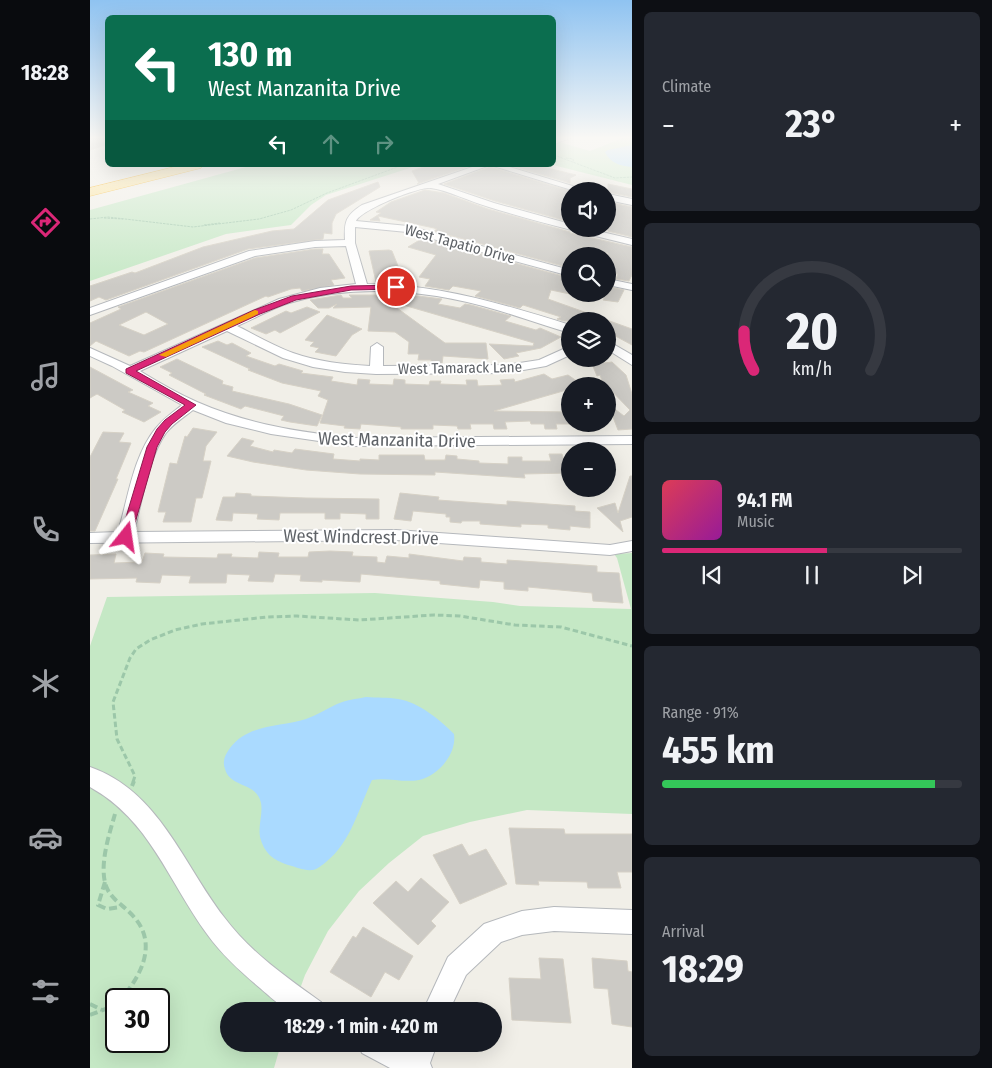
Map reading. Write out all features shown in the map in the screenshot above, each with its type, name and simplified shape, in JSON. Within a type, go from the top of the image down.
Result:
[{"type":"highway","points":[[90,192],[106,188]]},
{"type":"street","points":[[362,287],[350,243],[349,224],[355,214],[368,206],[418,188]]},
{"type":"street","points":[[440,188],[491,206],[561,225]]},
{"type":"street","points":[[616,199],[632,202]]},
{"type":"street","name":"West Tapatio Drive","points":[[349,224],[383,226],[416,231],[561,271]]},
{"type":"street","points":[[611,237],[632,242]]},
{"type":"street","points":[[90,312],[253,253],[315,244],[350,243]]},
{"type":"street","points":[[616,284],[632,287]]},
{"type":"street","points":[[129,371],[226,326],[294,298],[327,291],[362,287],[396,287],[440,292],[476,300],[561,326]]},
{"type":"street","name":"West Tamarack Lane","points":[[226,326],[287,356],[313,363],[376,370],[507,369],[542,363],[561,354]]},
{"type":"street","name":"West Tamarack Lane","points":[[376,370],[377,347]]},
{"type":"street","points":[[616,350],[632,361]]},
{"type":"street","name":"West Manzanita Drive","points":[[90,352],[107,358],[191,405],[242,424],[264,430],[311,438],[353,442],[632,440]]},
{"type":"street","points":[[126,537],[152,447],[160,431],[191,405]]},
{"type":"street","name":"West Windcrest Drive","points":[[90,538],[396,535],[610,550],[632,546]]},
{"type":"street","points":[[90,776],[125,796],[152,827],[215,925],[248,962],[300,1002]]},
{"type":"street","points":[[440,1002],[457,966],[493,932],[522,923],[554,919],[632,922]]},
{"type":"street","points":[[392,1052],[418,1062]]},
{"type":"path","points":[[90,218],[103,217],[115,220],[127,218],[181,227],[199,227],[210,223],[259,219],[291,210],[339,188]]},
{"type":"path","points":[[120,907],[107,909],[98,905],[105,882],[108,837],[116,810],[134,783],[135,776],[117,739],[113,702],[130,658],[136,649],[150,640],[174,630],[202,624],[268,617],[297,616],[359,620],[434,615],[460,616],[515,625],[561,627],[632,646]]},
{"type":"path","points":[[105,882],[120,907],[134,917],[144,935],[147,953],[137,980],[130,988]]},
{"type":"path","points":[[90,1004],[103,1011]]},
{"type":"path","points":[[90,1015],[103,1011]]},
{"type":"green space","points":[[170,188],[348,188],[326,195],[311,205],[291,225],[226,234],[90,281],[90,210]]},
{"type":"green space","points":[[632,553],[632,814],[527,810],[470,822],[423,836],[389,863],[359,891],[328,931],[305,975],[295,1002],[220,1002],[220,1052],[279,1052],[274,1068],[90,1068],[90,646],[107,597],[375,593],[493,602],[520,606],[631,609],[617,558],[614,554]]},
{"type":"water","points":[[366,697],[406,701],[429,712],[454,734],[454,742],[449,756],[439,769],[426,778],[407,781],[372,780],[342,845],[335,854],[318,868],[306,870],[278,861],[267,852],[260,837],[261,803],[259,796],[228,775],[225,769],[224,758],[237,740],[255,730],[296,722],[314,716],[340,703]]},
{"type":"building","points":[[362,188],[379,188],[336,214],[332,223],[332,234],[324,233],[323,239],[248,249],[106,300],[99,297],[90,301],[90,286],[132,272],[135,273],[203,247],[272,231],[294,229],[328,200]]},
{"type":"building","points":[[456,188],[559,188],[561,188],[561,219]]},
{"type":"building","points":[[616,188],[632,189],[632,197],[616,194]]},
{"type":"building","points":[[425,190],[444,193],[488,209],[561,229],[561,237],[588,237],[632,247],[632,275],[629,281],[616,279],[618,274],[616,273],[616,247],[561,247],[561,266],[434,231],[437,229],[434,228],[378,216],[380,221],[370,220],[381,213],[376,212],[391,202]]},
{"type":"building","points":[[616,204],[632,207],[632,237],[616,233]]},
{"type":"building","points":[[423,238],[561,276],[561,292],[551,290],[548,299],[585,312],[561,312],[561,317],[523,305],[520,308],[475,296],[481,291],[453,286],[449,290],[425,286],[430,279],[419,277],[436,255],[408,247]]},
{"type":"building","points":[[323,249],[322,254],[329,254],[345,278],[331,280],[334,285],[302,291],[300,288],[291,289],[268,297],[266,296],[144,352],[140,351],[129,356],[96,341],[90,346],[90,323],[121,309],[118,307],[255,258]],"holes":[[[146,312],[168,324],[144,335],[119,325]]]},
{"type":"building","points":[[369,251],[392,251],[400,271],[402,284],[376,282]]},
{"type":"building","points":[[616,288],[624,290],[618,302],[616,302]]},
{"type":"building","points":[[377,293],[403,294],[404,299],[406,296],[418,296],[442,299],[438,304],[460,308],[465,304],[471,305],[511,316],[505,321],[536,330],[540,328],[561,337],[541,348],[516,353],[519,356],[504,359],[489,344],[533,346],[534,343],[386,300],[445,343],[486,343],[488,359],[443,356],[442,364],[431,364],[431,360],[418,360],[419,354],[408,354],[409,342],[395,332],[368,331],[371,307],[333,308],[337,304],[329,308],[318,308],[310,300],[341,295],[343,298],[352,298],[349,295],[377,295]]},
{"type":"building","points":[[307,307],[320,312],[280,333],[275,330],[266,334],[251,328],[286,311],[291,313]]},
{"type":"building","points":[[327,315],[362,329],[352,335],[336,356],[315,352],[319,348],[310,346],[314,342],[305,340]]},
{"type":"building","points":[[616,323],[632,329],[632,345],[616,336]]},
{"type":"building","points":[[218,341],[227,345],[232,343],[251,353],[246,356],[275,366],[279,364],[303,371],[301,373],[333,377],[331,381],[357,385],[358,379],[370,380],[369,384],[393,385],[394,379],[405,380],[405,384],[429,385],[430,381],[441,381],[440,384],[467,385],[466,380],[477,380],[478,386],[502,385],[500,380],[514,379],[515,382],[544,374],[552,379],[568,375],[571,377],[561,377],[561,392],[494,411],[561,412],[561,424],[556,424],[557,429],[545,429],[544,424],[531,424],[530,421],[505,422],[507,429],[494,429],[493,424],[470,424],[471,429],[458,429],[457,426],[433,425],[433,429],[401,429],[401,427],[361,424],[360,429],[344,428],[345,426],[320,423],[328,400],[318,396],[321,391],[282,383],[248,370],[250,369],[202,347]]},
{"type":"building","points":[[177,359],[223,381],[222,384],[233,387],[232,391],[289,404],[322,415],[317,426],[290,422],[281,420],[284,416],[245,406],[241,409],[204,395],[206,394],[169,375],[172,373],[160,367]]},
{"type":"building","points":[[616,366],[626,375],[632,394],[632,429],[618,430],[616,425],[616,410],[624,416],[630,410],[616,396],[616,377],[597,376],[593,367]]},
{"type":"building","points":[[90,367],[133,390],[128,392],[153,403],[148,406],[161,412],[144,422],[122,412],[125,410],[97,394],[90,398]]},
{"type":"building","points":[[193,428],[217,432],[206,446],[203,461],[211,461],[202,498],[196,498],[191,522],[163,522],[166,512],[158,512],[170,463],[177,464],[185,436],[187,437]]},
{"type":"building","points":[[103,432],[124,433],[119,442],[131,443],[116,479],[118,479],[95,531],[90,531],[90,457]]},
{"type":"building","points":[[242,438],[254,441],[250,446],[273,452],[274,450],[292,453],[295,449],[334,454],[333,459],[360,461],[360,459],[379,460],[379,455],[424,455],[425,460],[445,460],[446,455],[457,456],[457,459],[479,461],[479,463],[508,464],[508,457],[522,457],[522,461],[551,461],[549,454],[561,454],[561,473],[524,474],[525,478],[435,472],[435,475],[360,474],[306,470],[227,456]]},
{"type":"building","points":[[630,476],[632,476],[632,517],[620,521],[623,532],[597,508],[615,503],[618,513]]},
{"type":"building","points":[[236,493],[251,494],[251,496],[379,499],[379,519],[366,519],[366,514],[340,513],[340,519],[325,519],[325,513],[280,513],[279,520],[257,519],[258,514],[233,513],[232,521],[216,520],[223,497],[235,497]]},
{"type":"building","points":[[400,493],[439,497],[438,500],[507,505],[507,501],[575,506],[575,511],[590,512],[590,528],[570,526],[570,530],[548,528],[548,525],[521,524],[521,527],[480,524],[480,521],[450,522],[450,517],[446,517],[446,514],[413,511],[411,521],[394,519]]},
{"type":"building","points":[[259,552],[279,553],[278,557],[308,557],[309,552],[353,552],[352,556],[377,557],[377,562],[385,563],[387,556],[409,558],[409,554],[463,561],[464,557],[481,558],[481,562],[507,564],[507,560],[597,566],[597,572],[619,573],[623,603],[593,601],[592,593],[528,587],[528,591],[504,589],[504,582],[480,580],[479,588],[440,584],[440,581],[361,574],[360,582],[300,581],[301,575],[275,574],[273,582],[248,581],[250,575],[227,574],[226,583],[189,583],[191,576],[162,575],[160,583],[136,582],[137,578],[90,579],[90,555],[116,554],[114,563],[142,562],[145,553],[164,554],[163,557],[217,558],[218,554],[232,554],[231,557],[258,558]]},
{"type":"building","points":[[509,828],[564,829],[565,834],[632,834],[632,872],[617,872],[621,888],[588,888],[587,882],[538,881],[539,885],[516,884]]},
{"type":"building","points":[[462,844],[469,856],[486,849],[507,884],[460,904],[433,855]]},
{"type":"building","points":[[421,878],[449,902],[431,921],[436,926],[418,945],[373,903],[396,881],[408,892]]},
{"type":"building","points":[[363,927],[413,956],[399,980],[385,972],[371,997],[330,972],[353,936],[356,938]]},
{"type":"building","points":[[539,958],[563,959],[571,1023],[512,1020],[509,978],[541,979]]},
{"type":"building","points":[[592,958],[627,961],[628,971],[632,972],[632,1027],[612,1024],[608,989],[594,988]]},
{"type":"slow traffic","points":[[163,355],[255,313]]},
{"type":"route","points":[[126,537],[140,482],[152,447],[160,431],[191,405],[129,371],[257,312],[294,298],[351,288],[396,287]]}]
